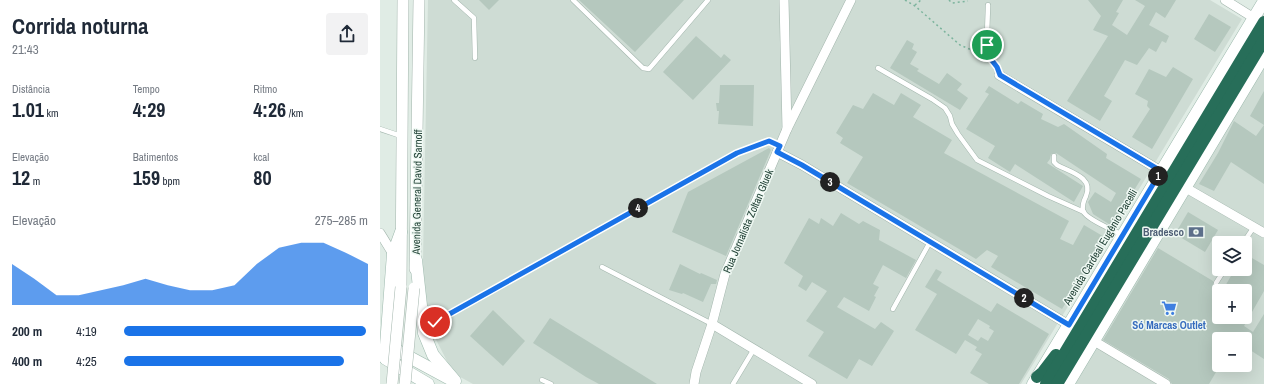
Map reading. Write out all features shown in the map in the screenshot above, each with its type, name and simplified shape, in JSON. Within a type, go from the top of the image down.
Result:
[{"type":"highway","name":"Avenida Cardeal Eugênio Pacelli","points":[[1039,382],[1043,372],[1088,310],[1094,305],[1259,20]]},
{"type":"highway","points":[[1063,381],[1264,40]]},
{"type":"highway","points":[[1063,381],[1094,341]]},
{"type":"main road","name":"Avenida Cardeal Eugênio Pacelli","points":[[1039,382],[1069,325],[1122,235],[1161,171],[1259,20],[1264,1]]},
{"type":"main road","points":[[1094,341],[1122,299],[1264,56]]},
{"type":"main road","points":[[383,350],[396,284],[397,243]]},
{"type":"main road","points":[[416,260],[424,333],[433,355],[457,383]]},
{"type":"main road","points":[[380,297],[396,284]]},
{"type":"main road","points":[[383,350],[457,383]]},
{"type":"main road","points":[[383,350],[428,384]]},
{"type":"street","name":"Avenida General David Sarnoff","points":[[392,384],[402,136],[404,0]]},
{"type":"street","name":"Avenida General David Sarnoff","points":[[405,384],[416,260],[419,0]]},
{"type":"street","points":[[784,0],[787,129]]},
{"type":"street","name":"Rua Jornalista Zoltan Gluek","points":[[694,384],[696,372],[712,324],[725,274],[787,129],[851,0]]},
{"type":"street","points":[[1225,0],[1259,20]]},
{"type":"street","points":[[1000,75],[1161,171]]},
{"type":"street","points":[[778,149],[802,165],[1069,325]]},
{"type":"street","points":[[1186,188],[1264,233]]},
{"type":"street","points":[[381,235],[397,243]]},
{"type":"street","points":[[712,324],[812,384]]},
{"type":"street","points":[[1094,341],[1166,384]]},
{"type":"lane","points":[[454,0],[474,18],[475,58]]},
{"type":"lane","points":[[573,0],[643,68],[649,69],[708,0]]},
{"type":"lane","points":[[988,5],[987,45],[990,58],[997,67],[1000,75]]},
{"type":"lane","points":[[878,68],[932,99],[944,108],[950,116],[952,124],[958,134],[977,160],[1048,196],[1084,212],[1088,216],[1122,235]]},
{"type":"lane","points":[[380,129],[402,136]]},
{"type":"lane","points":[[424,333],[435,322],[737,153],[769,141],[778,149]]},
{"type":"lane","points":[[1054,156],[1054,162],[1057,165],[1084,179],[1088,183],[1089,190],[1083,203],[1084,212]]},
{"type":"lane","points":[[1248,236],[1254,227]]},
{"type":"lane","points":[[893,309],[930,242]]},
{"type":"lane","points":[[602,267],[712,324]]},
{"type":"lane","points":[[1216,283],[1220,276]]},
{"type":"lane","points":[[421,303],[431,312],[449,314]]},
{"type":"lane","points":[[732,384],[754,349]]},
{"type":"lane","points":[[542,380],[551,384]]},
{"type":"path","points":[[905,0],[915,6],[960,45],[990,58]]},
{"type":"path","points":[[915,6],[921,0]]},
{"type":"path","points":[[949,0],[952,2],[968,1]]},
{"type":"shaded area","points":[[428,0],[1210,0],[1242,19],[1021,384],[473,384],[453,373],[422,312]]},
{"type":"shaded area","points":[[1264,67],[1264,384],[1074,384]]},
{"type":"building","points":[[479,0],[499,0],[489,10]]},
{"type":"building","points":[[579,0],[684,0],[635,52]]},
{"type":"building","points":[[1088,0],[1123,0],[1116,12],[1119,13],[1112,25],[1127,35],[1145,6],[1135,0],[1176,0],[1165,18],[1156,12],[1149,25],[1169,36],[1166,43],[1162,41],[1156,52],[1149,48],[1137,65],[1125,60],[1104,96],[1112,101],[1100,121],[1067,101],[1108,36],[1093,30],[1101,16]]},
{"type":"building","points":[[1209,14],[1231,27],[1215,52],[1194,39]]},
{"type":"building","points":[[696,36],[721,58],[724,54],[731,60],[693,100],[663,72]]},
{"type":"building","points":[[907,40],[914,44],[912,49],[917,52],[910,64],[919,69],[917,71],[939,84],[947,73],[962,84],[957,90],[968,98],[960,110],[890,68]]},
{"type":"building","points":[[1173,67],[1193,79],[1152,149],[1132,137],[1150,109],[1147,106],[1148,101],[1135,94],[1149,69],[1166,77]]},
{"type":"building","points":[[720,85],[754,85],[753,126],[718,124],[719,111],[717,111],[716,103],[719,103]]},
{"type":"building","points":[[989,86],[1018,104],[1021,101],[1043,114],[1041,119],[1058,127],[1064,124],[1107,154],[1106,158],[1141,179],[1112,226],[1093,214],[1088,202],[1095,192],[1111,202],[1116,193],[1056,153],[1051,154],[1047,163],[1083,186],[1074,202],[1015,164],[1010,172],[988,158],[995,146],[966,129],[989,94],[985,92]]},
{"type":"building","points":[[1264,91],[1264,125],[1250,116]]},
{"type":"building","points":[[873,93],[894,105],[901,93],[921,105],[913,117],[952,140],[944,153],[1069,221],[1060,239],[1073,245],[1084,225],[1106,238],[1062,309],[991,267],[998,256],[987,250],[976,259],[847,183],[863,157],[840,143],[843,138],[836,133],[853,105],[863,109]]},
{"type":"building","points":[[1234,121],[1256,136],[1264,125],[1264,184],[1231,162],[1214,191],[1199,184],[1218,153]]},
{"type":"building","points":[[769,148],[771,150],[726,256],[672,232],[688,192]]},
{"type":"building","name":"Bradesco","points":[[1188,212],[1218,230],[1214,236],[1212,236],[1212,240],[1205,252],[1175,234]]},
{"type":"building","points":[[841,213],[859,224],[863,221],[880,230],[879,240],[916,260],[906,278],[883,265],[873,284],[879,287],[869,311],[844,297],[837,307],[875,329],[881,322],[894,331],[872,366],[859,359],[847,379],[808,356],[824,332],[806,321],[827,291],[812,282],[806,291],[798,286],[803,276],[784,263],[809,218],[819,224],[821,218],[833,226]]},
{"type":"building","name":"Só Marcas Outlet","points":[[1158,248],[1213,281],[1212,324],[1245,324],[1244,326],[1253,332],[1264,314],[1264,359],[1252,351],[1252,332],[1212,332],[1212,372],[1216,372],[1209,384],[1172,384],[1169,379],[1103,340]]},
{"type":"building","name":"Só Marcas Outlet","points":[[1252,258],[1264,265],[1264,291],[1252,312],[1252,284],[1226,284],[1231,276],[1252,276]]},
{"type":"building","points":[[680,264],[700,274],[701,273],[717,280],[716,284],[711,284],[703,302],[683,293],[669,290]]},
{"type":"building","points":[[936,269],[942,272],[937,280],[991,312],[997,303],[1049,334],[1019,384],[989,384],[970,373],[982,354],[975,350],[977,347],[965,340],[956,354],[915,330],[937,294],[925,287]],"holes":[[[978,319],[990,326],[989,328],[994,331],[988,341],[981,337],[978,341],[968,335]]]},
{"type":"building","points":[[493,310],[525,341],[503,366],[470,336]]},
{"type":"building","points":[[550,318],[657,384],[599,384],[586,377],[533,343]]},
{"type":"place","name":"Bradesco","points":[[1196,232]]},
{"type":"place","name":"Só Marcas Outlet","points":[[1169,308]]},
{"type":"route","points":[[435,322],[737,153],[769,141],[780,146],[777,152],[802,165],[1069,325],[1161,171],[1000,75],[997,67],[990,58],[987,45]]}]
